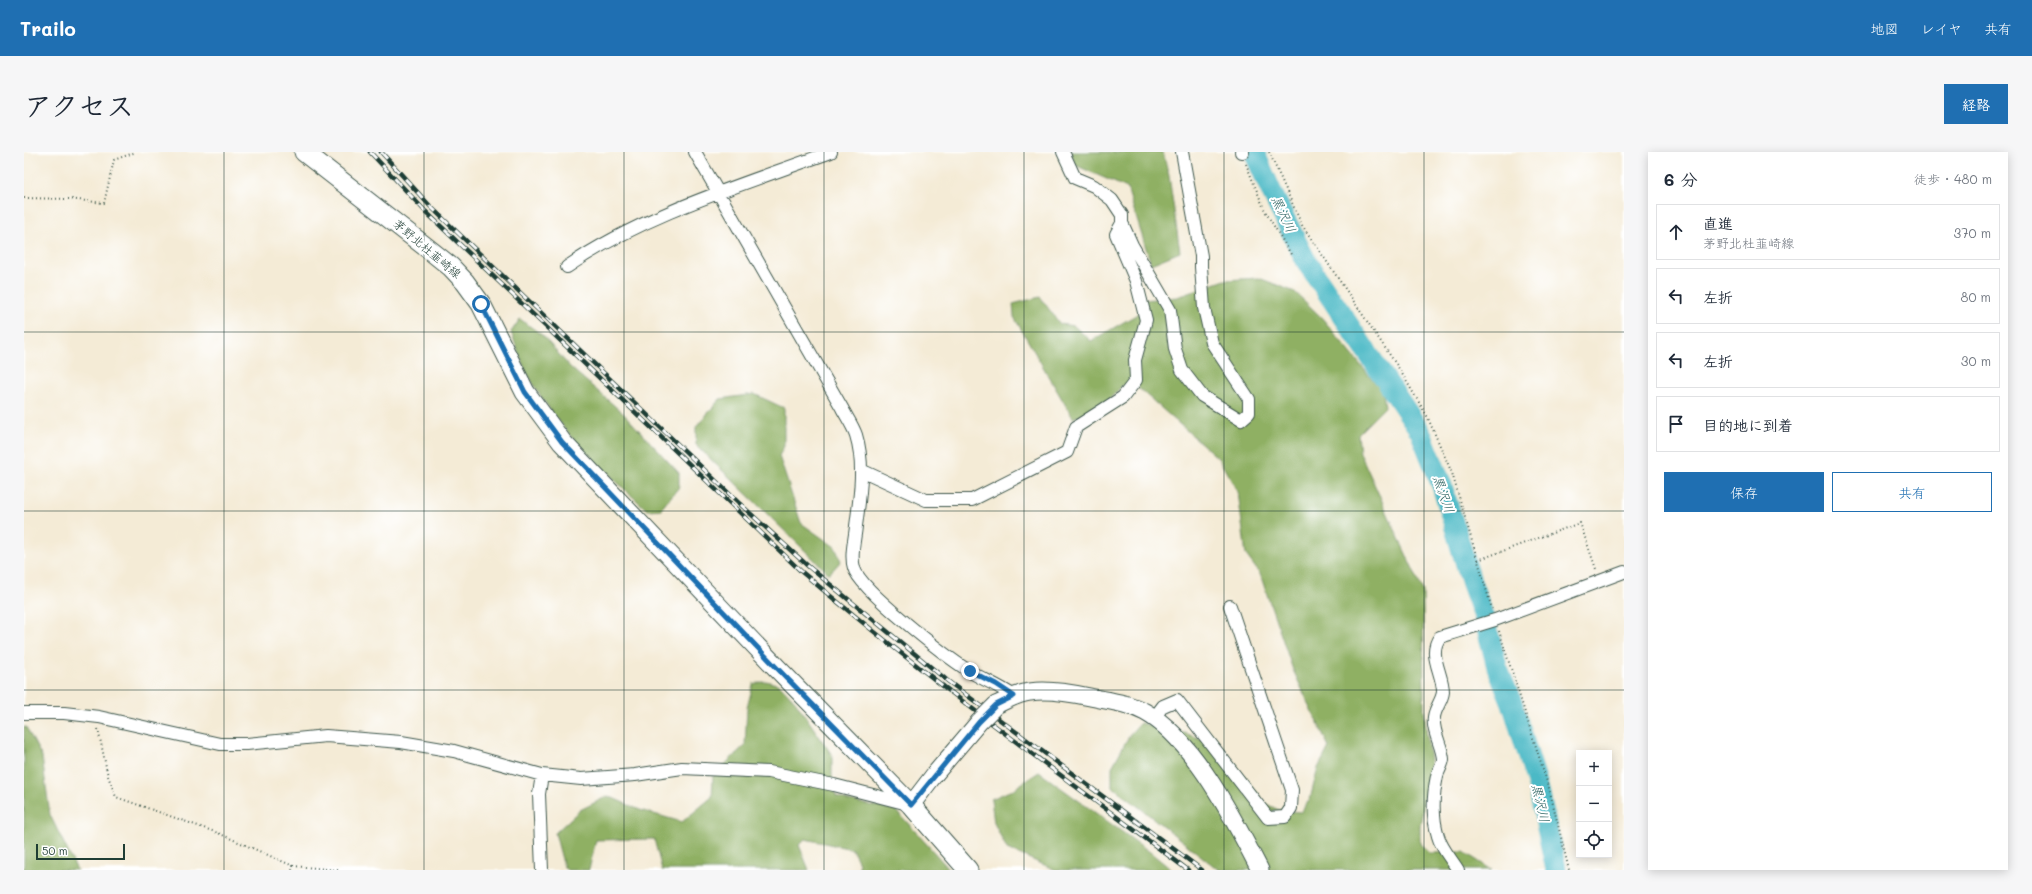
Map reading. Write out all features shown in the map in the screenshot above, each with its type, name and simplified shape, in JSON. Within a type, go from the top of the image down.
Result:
[{"type":"main road","name":"茅野北杜韮崎線","points":[[304,152],[451,267],[465,282],[481,304],[525,392],[562,442],[776,667],[911,805],[968,870]]},
{"type":"street","points":[[695,152],[856,435],[862,482],[853,552],[854,567],[860,580],[872,593],[945,654],[970,671],[996,684],[1014,696]]},
{"type":"street","points":[[567,267],[630,231],[671,212],[831,152]]},
{"type":"street","points":[[1063,152],[1075,178],[1094,186],[1112,200],[1122,215],[1122,223],[1132,245],[1170,310],[1175,349],[1182,370],[1202,396],[1241,420],[1249,412],[1249,399],[1212,343],[1204,308],[1200,267],[1202,256],[1182,152]]},
{"type":"street","points":[[861,470],[926,500],[972,500],[1067,452],[1076,427],[1123,397],[1136,380],[1135,360],[1146,320],[1136,282],[1116,234],[1122,223]]},
{"type":"street","points":[[1458,870],[1438,837],[1434,801],[1437,773],[1443,759],[1434,730],[1434,717],[1442,697],[1443,686],[1435,654],[1435,644],[1440,637],[1493,621],[1624,572]]},
{"type":"street","points":[[1154,718],[1163,706],[1177,700],[1268,818],[1285,817],[1291,808],[1292,790],[1230,606]]},
{"type":"street","points":[[24,713],[64,713],[100,717],[220,744],[247,744],[326,736],[401,742],[454,751],[542,776],[581,779],[634,775],[682,768],[769,772],[834,785],[911,805],[934,775],[979,722],[996,705],[1014,696],[1030,692],[1079,694],[1128,705],[1154,718],[1180,742],[1210,782],[1260,870]]},
{"type":"street","points":[[542,776],[539,794],[542,870]]},
{"type":"path","points":[[24,198],[69,199],[104,203],[114,160],[136,152]]},
{"type":"path","points":[[1242,152],[1265,211],[1292,256]]},
{"type":"path","points":[[1269,152],[1302,226],[1398,367],[1427,416],[1452,473],[1478,560],[1493,621],[1549,788],[1569,870]]},
{"type":"path","points":[[1478,560],[1580,523],[1600,580]]},
{"type":"path","points":[[100,717],[98,730],[108,776],[116,796],[218,833],[293,866],[338,870]]},
{"type":"path","points":[[292,870],[293,866]]},
{"type":"green space","points":[[1071,152],[1163,152],[1169,176],[1180,252],[1151,264],[1127,188],[1075,165]]},
{"type":"green space","points":[[1259,278],[1295,292],[1322,318],[1383,392],[1385,407],[1358,434],[1360,453],[1423,591],[1424,710],[1431,769],[1420,825],[1420,844],[1430,853],[1464,852],[1492,870],[1219,870],[1112,786],[1112,767],[1130,734],[1140,723],[1181,732],[1214,743],[1245,777],[1266,804],[1279,810],[1301,812],[1310,799],[1318,768],[1329,747],[1293,670],[1260,574],[1246,555],[1238,492],[1218,458],[1135,385],[1123,385],[1100,409],[1073,418],[1014,317],[1013,304],[1040,297],[1060,324],[1074,326],[1091,341],[1141,312],[1143,300],[1177,297],[1225,280]]},
{"type":"green space","points":[[520,319],[542,335],[570,367],[624,414],[679,473],[679,487],[661,509],[647,510],[584,450],[542,399],[522,363],[511,332]]},
{"type":"green space","points":[[754,394],[784,408],[784,446],[779,456],[801,523],[835,547],[841,561],[829,574],[696,445],[696,427],[720,399]]},
{"type":"green space","points":[[766,681],[780,685],[795,701],[832,755],[832,776],[836,796],[849,801],[896,810],[950,870],[859,870],[859,863],[852,849],[805,839],[799,845],[809,870],[662,870],[654,839],[596,840],[589,870],[567,870],[564,867],[555,833],[580,810],[608,796],[640,810],[682,822],[712,797],[713,776],[745,745],[747,708],[753,684]]},
{"type":"green space","points":[[24,727],[26,727],[42,757],[50,815],[77,870],[24,870]]},
{"type":"green space","points":[[1039,772],[1150,852],[1172,870],[1056,870],[1007,849],[994,823],[991,799],[1012,790]]},
{"type":"waterway","name":"黒沢川","points":[[1254,152],[1273,195],[1306,261],[1420,431],[1442,486],[1472,584],[1484,617],[1497,667],[1512,703],[1538,786],[1556,870]]},
{"type":"railway","points":[[370,152],[425,211],[803,573],[945,688],[1188,870]]},
{"type":"railway","points":[[381,152],[430,206],[740,504],[809,567],[949,682],[1202,870]]},
{"type":"route","points":[[481,304],[525,392],[538,412],[562,442],[776,667],[911,805],[934,775],[979,722],[996,705],[1014,696],[996,684],[970,671]]}]
